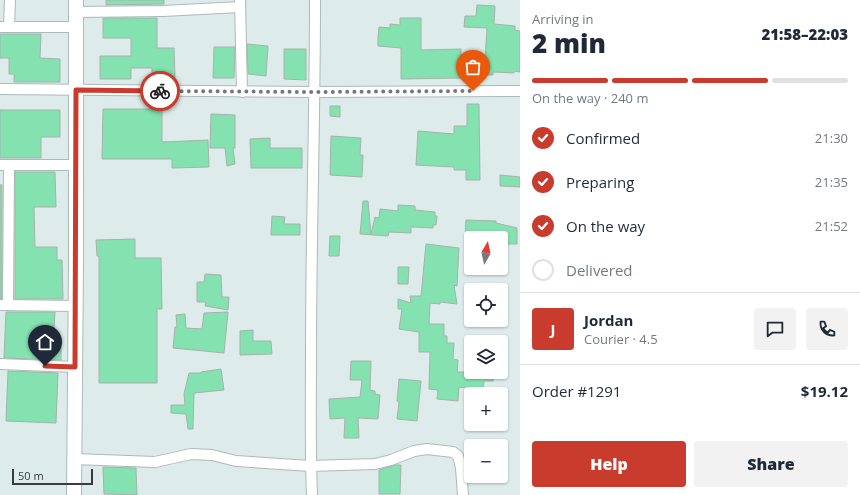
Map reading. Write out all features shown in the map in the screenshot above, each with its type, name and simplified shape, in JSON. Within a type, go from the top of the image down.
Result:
[{"type":"street","points":[[10,0],[5,27],[76,27]]},
{"type":"street","points":[[167,0],[167,11]]},
{"type":"street","points":[[312,495],[310,466],[315,0]]},
{"type":"street","points":[[74,495],[76,306],[76,6],[167,11],[240,3],[242,92]]},
{"type":"street","points":[[0,89],[242,92],[520,91]]},
{"type":"street","points":[[76,165],[4,165],[4,305],[76,306]]},
{"type":"street","points":[[0,364],[75,367]]},
{"type":"street","points":[[74,459],[155,462],[191,454],[212,455],[236,461],[310,466],[375,464],[391,460],[414,451],[427,449],[454,452],[458,456],[461,468],[463,495]]},
{"type":"building","points":[[106,0],[164,0],[164,4],[106,5]]},
{"type":"building","points":[[477,5],[495,6],[494,24],[515,26],[515,30],[520,31],[520,72],[493,72],[493,75],[484,75],[487,28],[464,27],[465,16],[476,16]]},
{"type":"building","points":[[103,18],[157,18],[157,48],[174,48],[175,78],[152,78],[152,68],[131,68],[131,79],[100,79],[100,56],[131,56],[131,38],[103,38]]},
{"type":"building","points":[[400,18],[421,18],[421,50],[461,49],[461,78],[401,79],[401,48],[378,46],[379,27],[390,28],[390,24],[400,25]]},
{"type":"building","points":[[0,34],[41,34],[40,58],[60,59],[60,82],[14,82],[14,74],[9,74],[9,58],[0,58]]},
{"type":"building","points":[[247,44],[268,46],[266,76],[248,74]]},
{"type":"building","points":[[214,47],[235,47],[234,78],[213,78]]},
{"type":"building","points":[[284,49],[306,49],[306,80],[284,79]]},
{"type":"building","points":[[467,104],[479,104],[480,180],[466,180],[466,170],[454,170],[454,167],[416,165],[418,131],[454,134],[454,126],[467,126]]},
{"type":"building","points":[[330,106],[340,106],[340,117],[330,116]]},
{"type":"building","points":[[103,109],[162,109],[162,142],[208,140],[209,167],[172,168],[172,159],[102,159]]},
{"type":"building","points":[[0,110],[60,110],[60,137],[41,137],[41,158],[0,158]]},
{"type":"building","points":[[211,114],[235,115],[235,148],[233,148],[235,164],[227,166],[225,148],[210,148]]},
{"type":"building","points":[[331,136],[361,138],[360,155],[363,155],[362,177],[330,175]]},
{"type":"building","points":[[270,138],[270,148],[302,148],[302,168],[251,168],[250,139]]},
{"type":"building","points":[[15,172],[55,172],[56,207],[34,207],[35,247],[57,247],[57,260],[62,260],[63,299],[15,299]]},
{"type":"building","points":[[500,175],[520,177],[520,187],[500,186]]},
{"type":"building","points":[[0,185],[2,185],[2,299],[0,299]]},
{"type":"building","points":[[363,201],[368,201],[371,234],[375,217],[379,218],[380,209],[398,211],[398,205],[415,206],[415,210],[435,212],[435,216],[437,216],[436,225],[433,225],[433,228],[411,227],[411,233],[389,232],[388,236],[360,234]]},
{"type":"building","points":[[272,216],[285,217],[284,224],[300,224],[300,235],[271,235]]},
{"type":"building","points":[[466,220],[496,221],[496,223],[517,228],[517,244],[508,244],[508,231],[465,231]]},
{"type":"building","points":[[330,236],[340,236],[339,256],[329,256]]},
{"type":"building","points":[[135,239],[135,258],[161,258],[162,309],[157,309],[157,383],[99,383],[99,256],[97,256],[96,240]]},
{"type":"building","points":[[426,244],[459,248],[457,286],[454,285],[457,304],[440,302],[440,304],[430,303],[429,324],[444,324],[444,336],[447,336],[447,343],[454,343],[453,359],[458,360],[457,372],[464,372],[464,379],[493,379],[493,381],[484,381],[483,387],[459,387],[458,401],[437,399],[438,390],[429,389],[430,352],[419,352],[419,332],[399,329],[402,309],[398,309],[398,299],[411,303],[410,296],[421,296]]},
{"type":"building","points":[[398,267],[409,267],[408,284],[398,284]]},
{"type":"building","points":[[205,274],[221,275],[222,297],[229,297],[228,310],[205,306],[206,302],[197,302],[197,282],[204,282]]},
{"type":"building","points":[[6,312],[55,312],[53,345],[61,345],[61,360],[4,358]]},
{"type":"building","points":[[228,312],[224,353],[173,348],[175,327],[177,327],[176,315],[185,314],[186,328],[202,329],[204,313]]},
{"type":"building","points":[[253,330],[253,341],[271,341],[272,354],[240,355],[240,331]]},
{"type":"building","points":[[351,361],[371,361],[370,390],[375,391],[375,394],[380,395],[378,419],[358,418],[359,438],[344,438],[345,418],[330,419],[329,399],[360,397],[362,380],[350,380]]},
{"type":"building","points":[[221,369],[224,390],[194,393],[193,429],[188,429],[186,414],[171,413],[171,405],[185,405],[184,394],[189,373],[201,373]]},
{"type":"building","points":[[8,371],[58,373],[56,423],[6,421]]},
{"type":"building","points":[[399,379],[421,381],[417,421],[397,419]]},
{"type":"building","points":[[401,465],[400,494],[379,494],[379,470]]},
{"type":"building","points":[[103,467],[136,468],[137,495],[104,494]]},
{"type":"way so far","points":[[160,91],[473,91]]},
{"type":"route","points":[[45,366],[75,367],[76,90],[160,91]]}]
